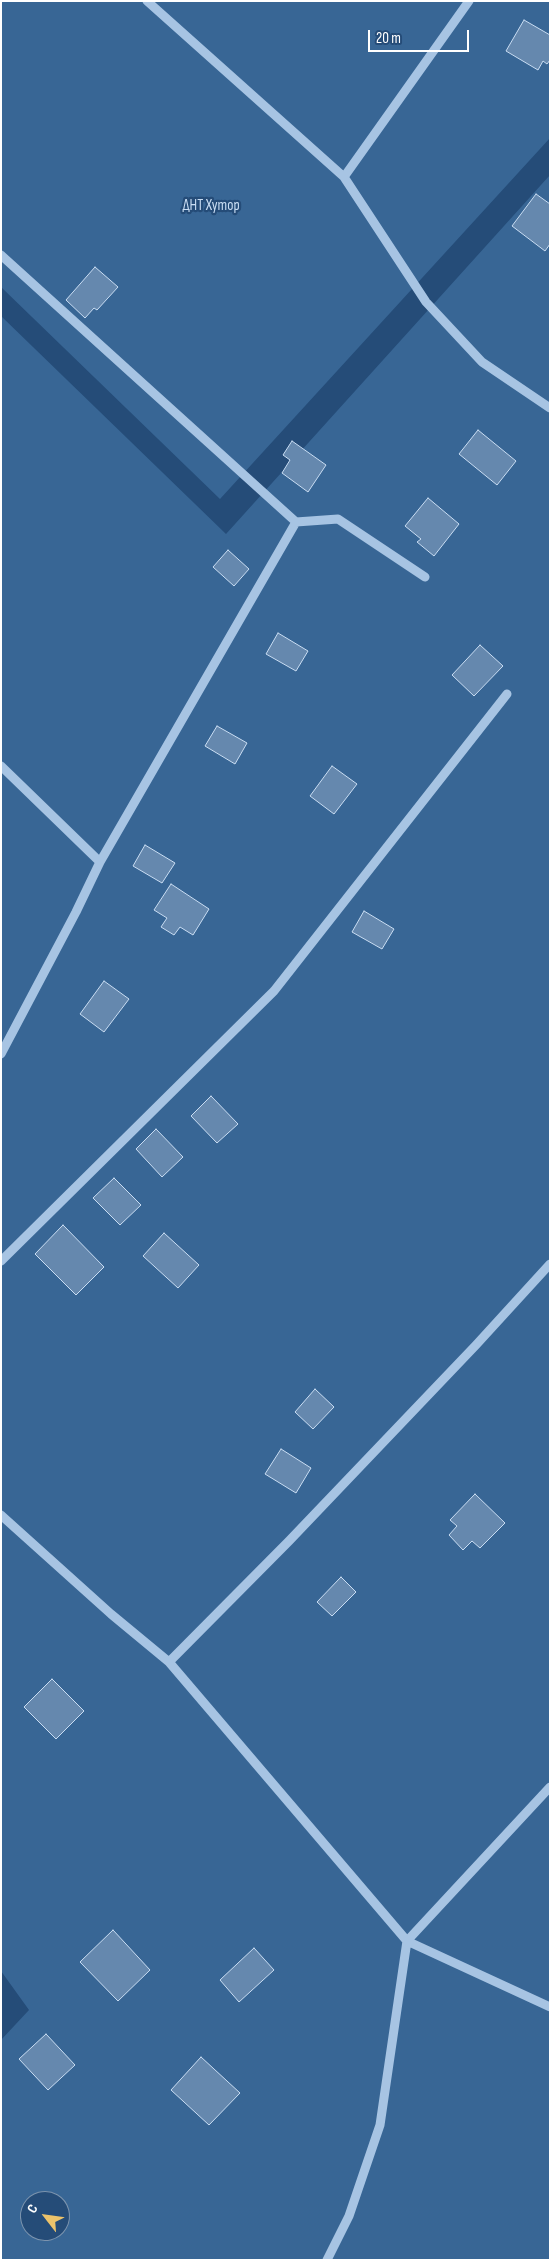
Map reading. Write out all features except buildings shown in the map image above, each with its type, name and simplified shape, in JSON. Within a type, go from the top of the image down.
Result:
[{"type":"street","points":[[147,1],[344,177],[426,302],[482,362],[550,408]]},
{"type":"street","points":[[344,177],[469,1]]},
{"type":"street","points":[[1,255],[296,522],[338,519],[426,577]]},
{"type":"street","points":[[1,1054],[76,912],[100,862],[296,522]]},
{"type":"street","points":[[1,1261],[274,991],[507,694]]},
{"type":"street","points":[[1,766],[100,862]]},
{"type":"street","points":[[168,1662],[289,1540],[476,1345],[550,1264]]},
{"type":"street","points":[[1,1515],[111,1614],[168,1662],[407,1941],[550,2007]]},
{"type":"street","points":[[327,2260],[349,2216],[380,2125],[407,1941],[550,1788]]},
{"type":"green space","name":"ДНТ Хутор","points":[[1,1],[550,1],[550,138],[220,499],[1,287]]},
{"type":"green space","points":[[550,175],[550,2260],[1,2260],[1,2040],[29,2010],[1,1971],[1,316],[226,534]]}]
